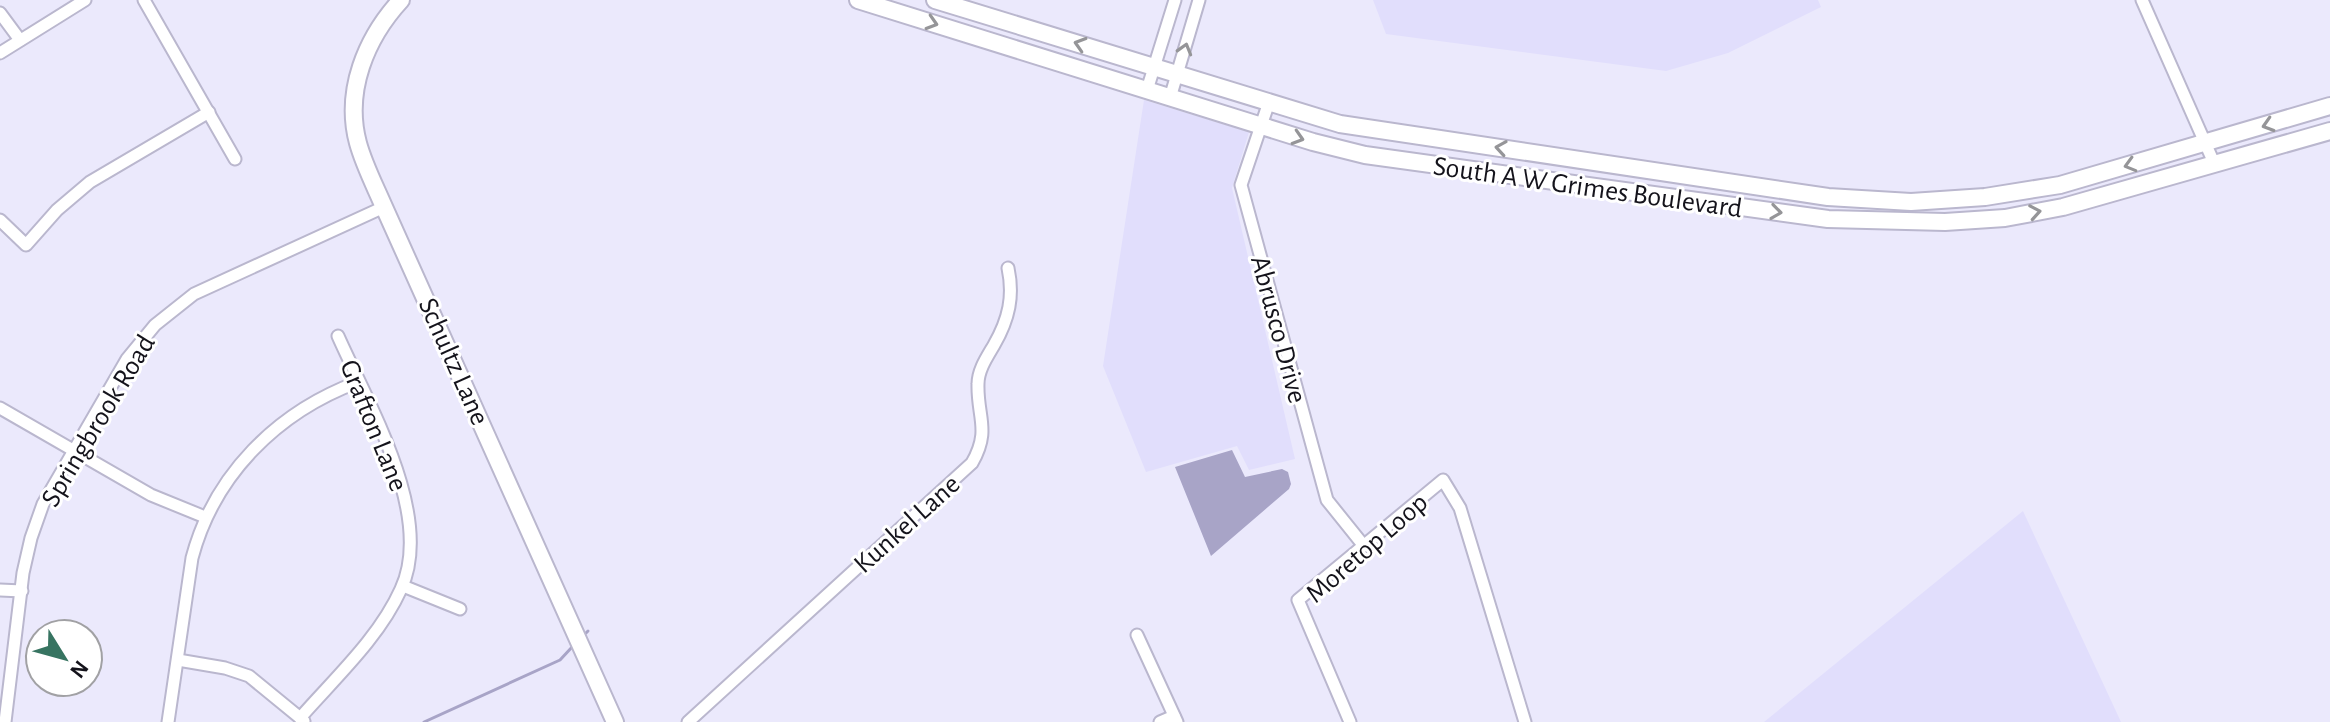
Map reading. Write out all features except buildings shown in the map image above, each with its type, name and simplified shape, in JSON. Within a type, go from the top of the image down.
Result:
[{"type":"main road","name":"Schultz Lane","points":[[401,0],[373,37],[363,61],[355,91],[358,141],[384,207],[615,722]]},
{"type":"main road","name":"South A W Grimes Boulevard","points":[[858,0],[1261,126],[1365,155],[1828,219],[1912,222],[2005,218],[2063,207],[2330,131]]},
{"type":"main road","name":"South A W Grimes Boulevard","points":[[935,0],[1340,124],[1828,197],[1911,202],[1985,197],[2060,185],[2330,106]]},
{"type":"main road","points":[[986,40],[993,18]]},
{"type":"main road","points":[[1413,162],[1432,146],[1454,140]]},
{"type":"main road","points":[[1748,208],[1751,184]]},
{"type":"main road","points":[[1911,202],[1912,222]]},
{"type":"street","points":[[0,53],[85,0]]},
{"type":"street","points":[[144,0],[235,159]]},
{"type":"street","points":[[1147,90],[1175,0]]},
{"type":"street","points":[[1170,98],[1199,0]]},
{"type":"street","points":[[2142,0],[2214,163]]},
{"type":"street","points":[[0,13],[20,40]]},
{"type":"street","name":"Abrusco Drive","points":[[1269,102],[1241,185],[1327,500],[1364,546]]},
{"type":"street","points":[[0,220],[26,245],[57,210],[90,182],[209,112]]},
{"type":"street","name":"Springbrook Road","points":[[5,722],[31,538],[43,504],[127,359],[155,325],[194,294],[384,207]]},
{"type":"street","name":"Kunkel Lane","points":[[688,722],[972,463],[981,447],[983,425],[978,383],[986,358],[1009,312],[1012,288],[1008,268]]},
{"type":"street","name":"Grafton Lane","points":[[303,720],[372,635],[403,586],[410,545],[405,493],[338,336]]},
{"type":"street","points":[[168,722],[186,584],[205,517],[238,466],[276,428],[319,399],[358,382]]},
{"type":"street","points":[[0,408],[151,495],[205,517]]},
{"type":"street","name":"Moretop Loop","points":[[1350,722],[1298,600],[1443,480],[1460,508],[1525,722]]},
{"type":"street","points":[[403,586],[460,609]]},
{"type":"street","points":[[0,590],[22,591]]},
{"type":"street","points":[[1137,635],[1176,719],[1160,722]]},
{"type":"street","points":[[178,660],[225,668],[249,676],[303,720]]},
{"type":"shaded area","points":[[1373,0],[1818,0],[1821,7],[1728,53],[1666,71],[1386,34]]},
{"type":"shaded area","points":[[1144,100],[1249,132],[1232,188],[1295,459],[1249,470],[1237,446],[1146,472],[1103,366]]},
{"type":"shaded area","points":[[1232,450],[1245,477],[1282,469],[1288,472],[1291,484],[1211,556],[1175,467]]},
{"type":"shaded area","points":[[2023,511],[2121,722],[1764,722]]},
{"type":"waterway","points":[[424,722],[560,660],[573,646]]}]
